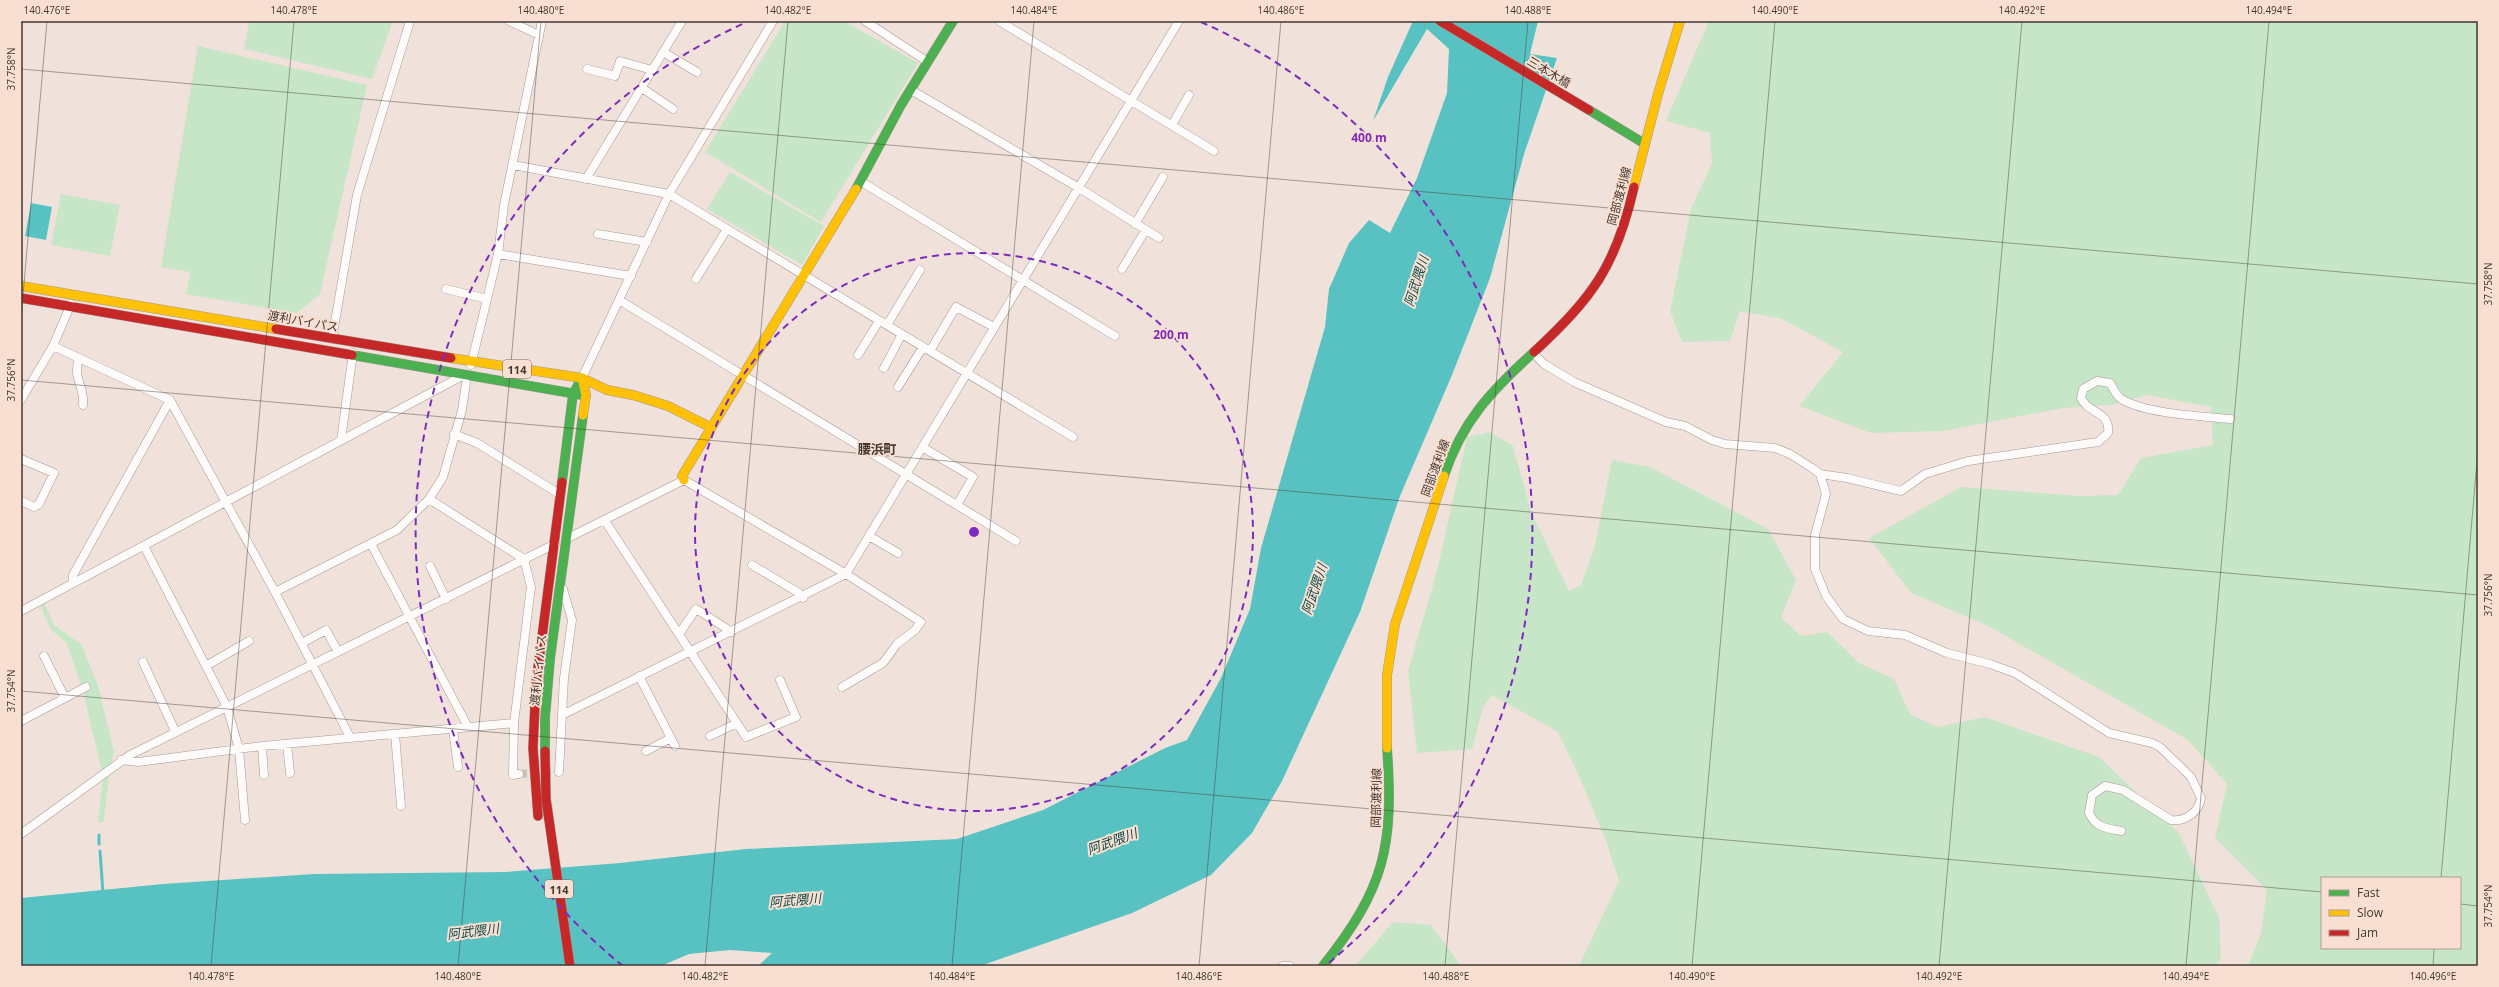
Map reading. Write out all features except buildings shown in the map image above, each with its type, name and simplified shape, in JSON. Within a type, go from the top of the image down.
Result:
[{"type":"main road","points":[[684,480],[682,476],[710,427],[805,274],[860,181],[911,90],[953,21]]},
{"type":"main road","name":"三本木橋","points":[[1440,21],[1645,144]]},
{"type":"main road","name":"岡部渡利線","points":[[1323,966],[1343,940],[1365,905],[1377,880],[1384,853],[1388,829],[1390,786],[1386,711],[1386,671],[1400,606],[1450,459],[1461,433],[1474,414],[1504,380],[1579,307],[1610,264],[1627,219],[1645,144],[1669,55],[1680,21]]},
{"type":"main road","name":"渡利バイパス","points":[[21,286],[472,362],[582,378]]},
{"type":"main road","name":"渡利バイパス","points":[[21,298],[353,354],[466,379],[573,394]]},
{"type":"main road","name":"渡利バイパス","points":[[538,818],[534,784],[534,713],[539,652],[562,495],[573,394],[582,378]]},
{"type":"main road","name":"渡利バイパス","points":[[570,966],[548,812],[545,718],[550,659],[568,538],[586,395],[582,378]]},
{"type":"main road","points":[[582,378],[607,390],[634,394],[668,406],[710,427]]},
{"type":"main road","points":[[586,395],[607,390]]},
{"type":"main road","name":"114","points":[[573,394],[586,395]]},
{"type":"street","points":[[332,339],[357,195],[410,21]]},
{"type":"street","points":[[509,21],[540,35]]},
{"type":"street","points":[[275,592],[397,530],[429,499],[443,477],[462,410],[466,379],[472,362],[498,254],[504,205],[542,21]]},
{"type":"street","points":[[586,179],[682,21]]},
{"type":"street","points":[[582,378],[670,194],[773,21]]},
{"type":"street","points":[[865,21],[928,62]]},
{"type":"street","points":[[999,21],[1214,151]]},
{"type":"street","points":[[562,716],[690,651],[803,598],[846,574],[965,373],[1079,188],[1179,21]]},
{"type":"street","points":[[663,52],[697,72]]},
{"type":"street","points":[[586,69],[615,76],[620,61],[652,70]]},
{"type":"street","points":[[642,88],[673,108]]},
{"type":"street","points":[[911,90],[1079,188],[1145,231],[1159,238]]},
{"type":"street","points":[[1172,125],[1189,95]]},
{"type":"street","points":[[513,165],[670,194],[805,274],[879,321],[1073,437]]},
{"type":"street","points":[[1135,224],[1163,178]]},
{"type":"street","points":[[860,181],[1115,336]]},
{"type":"street","points":[[696,279],[727,229]]},
{"type":"street","points":[[1122,269],[1145,231]]},
{"type":"street","points":[[598,234],[647,242]]},
{"type":"street","points":[[498,254],[631,276]]},
{"type":"street","points":[[887,325],[920,270]]},
{"type":"street","points":[[446,289],[487,299]]},
{"type":"street","points":[[21,400],[53,346],[74,295]]},
{"type":"street","points":[[619,300],[1016,540]]},
{"type":"street","points":[[898,387],[956,307],[994,327]]},
{"type":"street","points":[[858,355],[879,321]]},
{"type":"street","points":[[884,368],[902,334]]},
{"type":"street","points":[[341,440],[355,342]]},
{"type":"street","points":[[53,346],[170,400],[275,592],[350,737]]},
{"type":"street","points":[[1533,353],[1544,364],[1574,382],[1666,422],[1685,426],[1716,442],[1780,449],[1820,474],[1847,478],[1901,491],[1925,474],[1968,461],[2098,442],[2108,433],[2107,422],[2104,416],[2084,404],[2081,398],[2083,389],[2097,381],[2110,383],[2116,395],[2130,403],[2159,410],[2230,419]]},
{"type":"street","points":[[79,359],[75,369],[84,397],[83,405]]},
{"type":"street","points":[[21,611],[226,503],[341,440],[466,379]]},
{"type":"street","points":[[72,583],[73,575],[170,400]]},
{"type":"street","points":[[454,434],[477,443],[562,495]]},
{"type":"street","points":[[922,447],[973,477],[957,505]]},
{"type":"street","points":[[21,459],[54,474],[39,504],[34,507],[21,501]]},
{"type":"street","points":[[1820,474],[1826,494],[1815,535],[1815,569],[1826,596],[1843,619],[1868,631],[1905,635],[1947,653],[1990,664],[2015,673],[2109,733],[2152,743],[2160,747],[2191,778],[2202,798],[2197,810],[2178,821],[2163,816],[2116,788],[2105,786],[2092,795],[2088,805],[2092,819],[2101,828],[2121,831]]},
{"type":"street","points":[[21,834],[122,760],[176,731],[409,618],[524,559],[605,521],[684,480],[846,574],[921,622],[915,630],[897,644],[883,663],[842,687]]},
{"type":"street","points":[[429,499],[524,559],[531,587],[514,722],[513,774],[519,774]]},
{"type":"street","points":[[605,521],[746,737],[796,717],[780,680]]},
{"type":"street","points":[[869,536],[898,553]]},
{"type":"street","points":[[371,544],[468,727]]},
{"type":"street","points":[[144,546],[227,706],[239,749],[246,820]]},
{"type":"street","points":[[752,564],[799,593],[803,598]]},
{"type":"street","points":[[430,566],[446,599]]},
{"type":"street","points":[[559,772],[564,678],[572,620],[561,584]]},
{"type":"street","points":[[678,634],[696,609],[732,632]]},
{"type":"street","points":[[302,643],[326,630],[338,652]]},
{"type":"street","points":[[206,666],[249,641]]},
{"type":"street","points":[[44,656],[65,698]]},
{"type":"street","points":[[143,662],[176,731]]},
{"type":"street","points":[[639,676],[675,746]]},
{"type":"street","points":[[21,721],[86,687]]},
{"type":"street","points":[[122,760],[138,762],[262,746],[514,722]]},
{"type":"street","points":[[710,736],[737,723]]},
{"type":"street","points":[[453,729],[458,767]]},
{"type":"street","points":[[395,734],[401,806]]},
{"type":"street","points":[[646,751],[671,738]]},
{"type":"street","points":[[287,744],[290,773]]},
{"type":"street","points":[[262,746],[264,775]]},
{"type":"street","points":[[1283,966],[1290,966]]},
{"type":"green space","points":[[249,21],[393,21],[372,79],[244,49]]},
{"type":"green space","points":[[785,21],[844,21],[918,63],[821,222],[705,152]]},
{"type":"green space","points":[[1709,21],[2478,21],[2478,966],[2248,966],[2261,933],[2267,890],[2215,838],[2227,784],[2188,740],[1988,626],[1911,593],[1869,538],[1961,487],[2080,496],[2118,495],[2141,458],[2213,445],[2211,407],[2147,395],[2110,405],[2063,408],[1943,431],[1871,433],[1799,406],[1843,352],[1782,319],[1740,311],[1730,341],[1682,342],[1670,311],[1691,209],[1712,163],[1710,133],[1666,121]]},
{"type":"green space","points":[[198,46],[367,85],[320,294],[297,313],[186,294],[190,272],[161,267]]},
{"type":"green space","points":[[730,172],[824,226],[802,265],[707,209]]},
{"type":"green space","points":[[61,194],[120,205],[110,256],[51,245]]},
{"type":"green space","points":[[1490,432],[1513,446],[1531,512],[1569,591],[1581,585],[1595,546],[1612,460],[1650,467],[1768,529],[1796,580],[1781,617],[1801,636],[1827,632],[1859,663],[1894,679],[1910,714],[1937,727],[1985,717],[2099,757],[2179,833],[2219,918],[2221,959],[2215,966],[1579,966],[1619,881],[1606,841],[1579,776],[1558,732],[1492,695],[1483,707],[1472,749],[1417,753],[1408,671],[1436,575],[1467,437]]},
{"type":"green space","points":[[44,603],[54,625],[82,645],[98,686],[114,752],[109,773],[104,822],[98,822],[103,777],[84,695],[67,643],[51,630],[40,605]]},
{"type":"green space","points":[[1393,922],[1431,925],[1461,966],[1355,966]]},
{"type":"water","name":"阿武隈川","points":[[1413,21],[1538,21],[1530,54],[1557,58],[1524,154],[1490,278],[1452,375],[1400,496],[1360,612],[1282,781],[1252,833],[1211,875],[1132,913],[980,966],[758,966],[772,953],[730,950],[689,954],[661,966],[21,966],[21,898],[163,884],[314,874],[506,872],[620,863],[746,849],[957,839],[1043,810],[1165,748],[1187,740],[1221,678],[1250,609],[1261,548],[1325,327],[1329,289],[1349,243],[1369,220],[1390,233],[1417,178],[1447,93],[1449,49],[1427,29],[1373,121],[1388,77]]},
{"type":"water","points":[[31,203],[52,207],[46,240],[25,236]]},
{"type":"waterway","points":[[99,835],[99,844]]},
{"type":"waterway","points":[[100,851],[103,893]]},
{"type":"tunnel","points":[[519,774],[559,772]]},
{"type":"traffic: fast","points":[[856,189],[901,105],[953,21]]},
{"type":"traffic: fast","points":[[1589,110],[1645,144]]},
{"type":"traffic: fast","points":[[1444,476],[1451,456],[1469,423],[1492,393],[1534,352]]},
{"type":"traffic: fast","points":[[352,355],[582,395]]},
{"type":"traffic: fast","points":[[562,482],[573,394],[582,378]]},
{"type":"traffic: fast","points":[[545,751],[545,718],[550,659],[583,415]]},
{"type":"traffic: fast","points":[[1323,966],[1360,913],[1372,889],[1381,864],[1389,812],[1387,748]]},
{"type":"traffic: slow","points":[[1634,187],[1658,94],[1680,21]]},
{"type":"traffic: slow","points":[[684,480],[682,476],[856,189]]},
{"type":"traffic: slow","points":[[21,286],[276,329]]},
{"type":"traffic: slow","points":[[451,358],[582,378],[586,395],[583,415]]},
{"type":"traffic: slow","points":[[582,378],[607,390],[633,395],[668,406],[710,427]]},
{"type":"traffic: slow","points":[[1387,748],[1387,675],[1395,624],[1444,476]]},
{"type":"traffic: jam","points":[[1440,21],[1589,110]]},
{"type":"traffic: jam","points":[[1534,352],[1572,314],[1587,296],[1599,278],[1610,259],[1619,238],[1634,187]]},
{"type":"traffic: jam","points":[[21,298],[352,355]]},
{"type":"traffic: jam","points":[[276,329],[451,358]]},
{"type":"traffic: jam","points":[[538,816],[533,748],[536,683],[562,482]]},
{"type":"traffic: jam","points":[[545,751],[546,799],[570,966]]},
{"type":"district","name":"腰浜町","points":[[877,449]]}]
